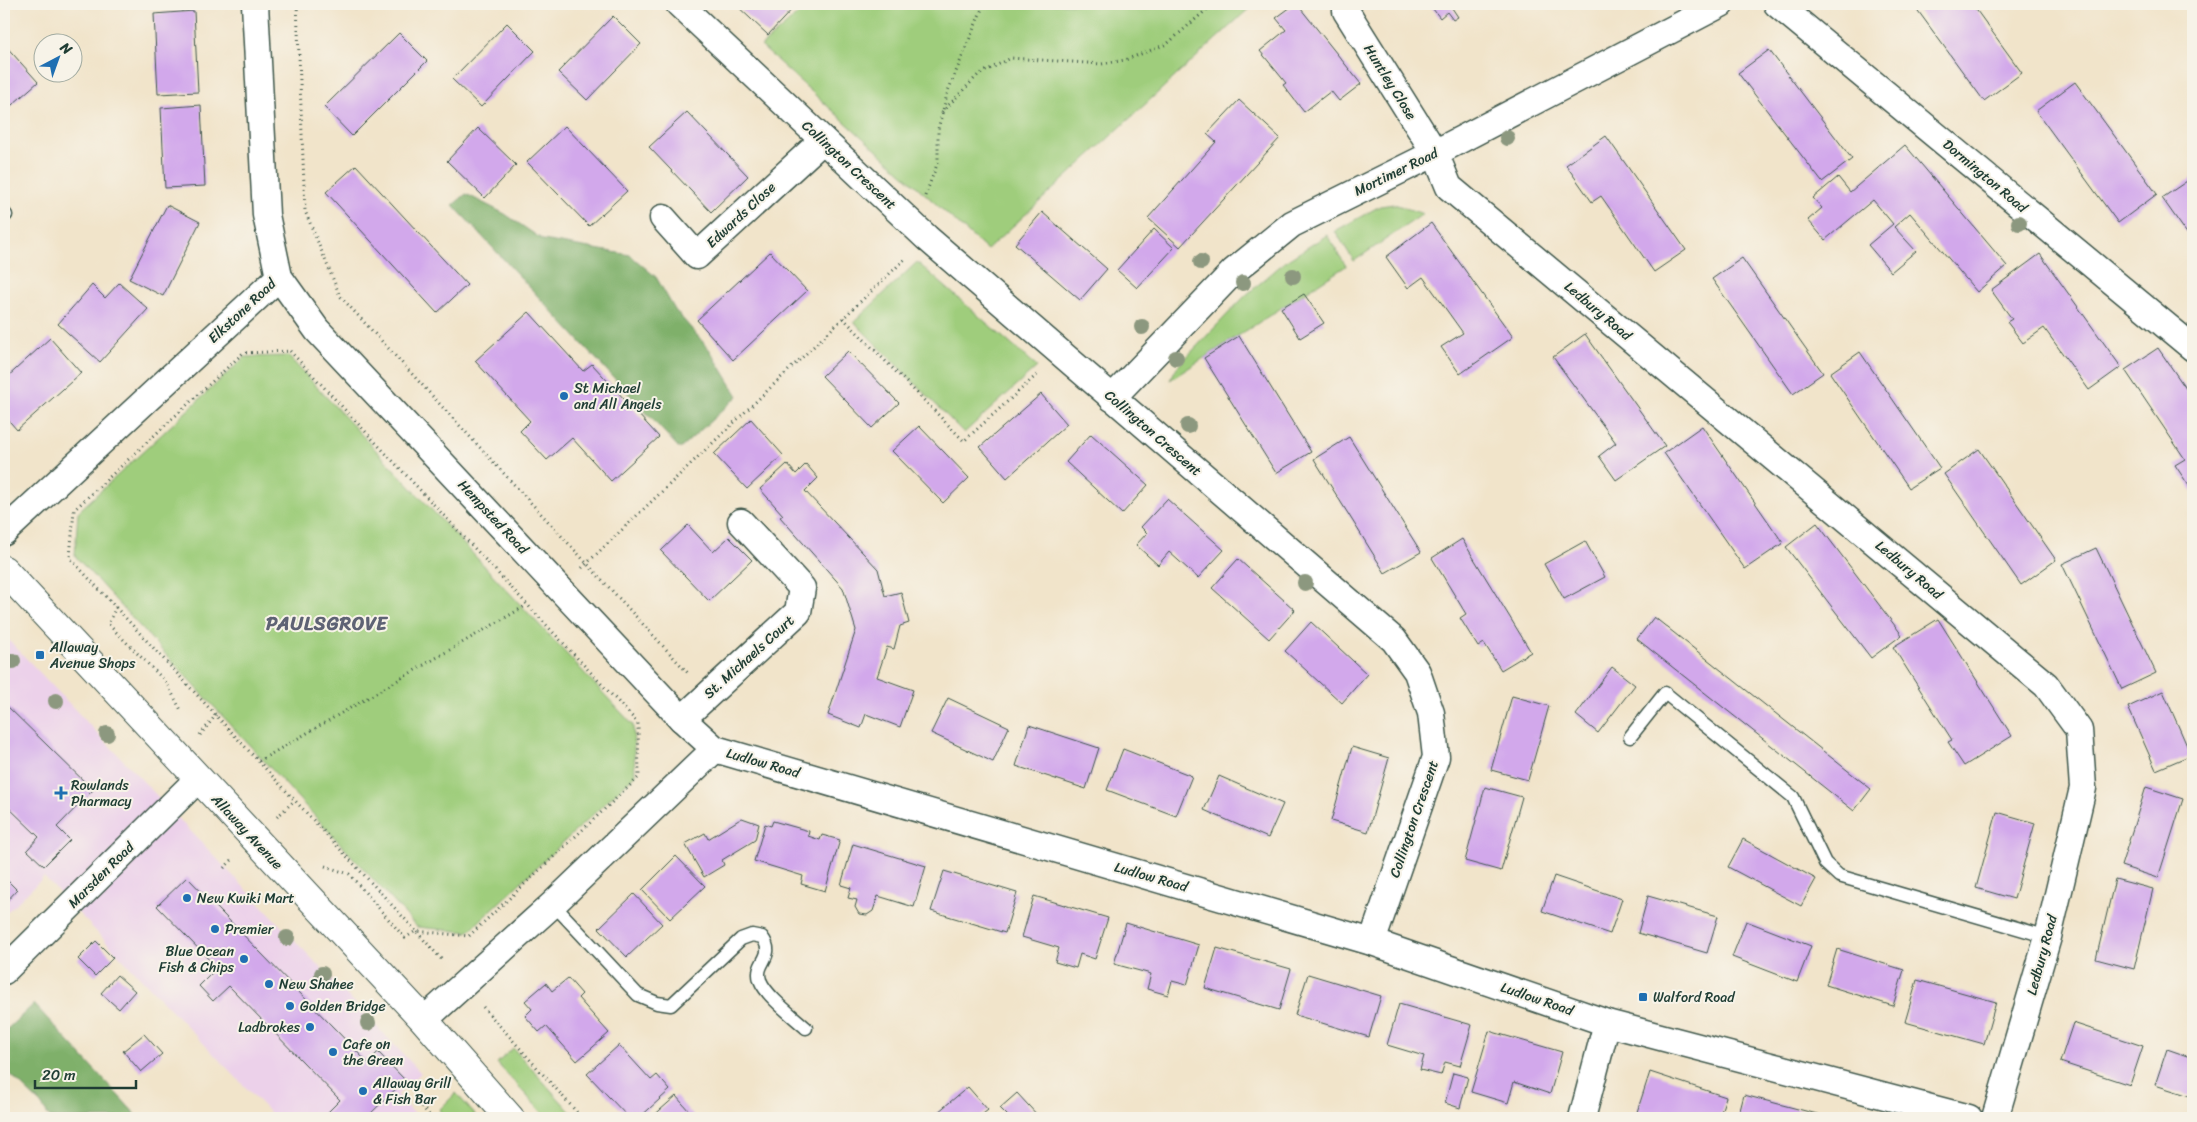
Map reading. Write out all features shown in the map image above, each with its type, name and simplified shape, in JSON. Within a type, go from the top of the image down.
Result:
[{"type":"street","name":"Elkstone Road","points":[[4,532],[279,277],[266,215],[255,4]]},
{"type":"street","name":"Collington Crescent","points":[[679,4],[918,230],[1394,640],[1417,672],[1431,713],[1436,757],[1372,942]]},
{"type":"street","name":"Mortimer Road","points":[[1112,398],[1234,271],[1292,224],[1435,153],[1721,4]]},
{"type":"street","name":"Dormington Road","points":[[1777,4],[2193,348]]},
{"type":"street","name":"Huntley Close","points":[[1346,12],[1435,153]]},
{"type":"street","name":"Edwards Close","points":[[663,218],[697,256],[823,140]]},
{"type":"street","name":"Ledbury Road","points":[[1435,153],[1449,187],[2046,685],[2079,730],[2083,788],[2048,937],[1995,1118]]},
{"type":"street","name":"Hempsted Road","points":[[279,277],[317,330],[682,718],[715,749]]},
{"type":"street","name":"St. Michaels Court","points":[[682,718],[798,612],[802,588],[741,522]]},
{"type":"street","name":"Allaway Avenue","points":[[4,570],[424,1020],[510,1118]]},
{"type":"street","name":"Ludlow Road","points":[[424,1020],[553,904],[715,749],[1372,942],[1607,1023],[1969,1118]]},
{"type":"street","name":"Marsden Road","points":[[4,970],[198,779]]},
{"type":"street","points":[[1582,1118],[1607,1023]]},
{"type":"lane","points":[[1630,737],[1665,693],[1793,797],[1825,863],[1839,876],[2048,937]]},
{"type":"lane","points":[[553,904],[638,994],[657,1003],[671,1005],[741,939],[752,935],[762,937],[768,945],[767,955],[761,966],[759,978],[764,988],[806,1028]]},
{"type":"path","points":[[297,4],[306,211],[340,296],[707,694]]},
{"type":"path","points":[[560,589],[843,318],[918,230],[938,162],[938,129],[948,91],[984,4]]},
{"type":"path","points":[[942,112],[978,75],[1011,58],[1102,64],[1125,60],[1167,44],[1213,4]]},
{"type":"path","points":[[843,318],[964,441],[1061,354]]},
{"type":"path","points":[[321,864],[348,874],[405,938],[416,931],[470,936],[639,777],[638,724],[290,351],[243,353],[74,510],[70,558],[416,931],[582,1118]]},
{"type":"path","points":[[259,762],[527,605]]},
{"type":"path","points":[[196,740],[216,715]]},
{"type":"path","points":[[415,1099],[432,1118]]},
{"type":"shaded area","points":[[4,635],[421,1073],[397,1095],[418,1118],[275,1118],[44,877],[4,915]]},
{"type":"green space","points":[[810,4],[1254,4],[987,250],[761,46]]},
{"type":"green space","points":[[466,194],[505,214],[543,240],[630,255],[656,277],[675,310],[710,350],[738,396],[680,449],[453,205]]},
{"type":"green space","points":[[1394,204],[1423,214],[1354,261],[1335,231],[1380,206]]},
{"type":"green space","points":[[1327,235],[1346,266],[1170,380],[1177,367],[1245,296],[1286,261]]},
{"type":"green space","points":[[917,262],[1037,367],[964,433],[854,322]]},
{"type":"green space","points":[[288,356],[633,725],[635,775],[468,932],[417,927],[75,556],[78,512],[245,357]]},
{"type":"green space","points":[[34,1004],[139,1118],[50,1118],[41,1104],[4,1068],[4,1032]]},
{"type":"green space","points":[[513,1048],[576,1118],[547,1118],[497,1063]]},
{"type":"green space","points":[[456,1093],[476,1118],[446,1118],[439,1110]]},
{"type":"building","points":[[735,4],[795,4],[796,5],[768,35]]},
{"type":"building","points":[[1297,4],[1361,84],[1339,101],[1331,91],[1304,112],[1283,85],[1286,83],[1260,51],[1286,30],[1276,18]]},
{"type":"building","points":[[1429,4],[1452,4],[1450,5],[1458,17],[1453,20],[1447,12],[1440,18]]},
{"type":"building","points":[[1913,4],[1972,4],[2022,73],[1984,101]]},
{"type":"building","points":[[194,11],[198,92],[158,94],[154,14]]},
{"type":"building","points":[[613,16],[641,44],[587,100],[558,72]]},
{"type":"building","points":[[507,23],[535,51],[481,107],[452,79]]},
{"type":"building","points":[[399,33],[427,61],[352,136],[324,107]]},
{"type":"building","points":[[4,44],[32,75],[32,82],[38,82],[4,112]]},
{"type":"building","points":[[1769,50],[1852,159],[1822,182],[1738,73]]},
{"type":"building","points":[[2075,82],[2157,194],[2118,223],[2036,111]]},
{"type":"building","points":[[1239,100],[1280,138],[1180,247],[1148,218],[1216,142],[1207,134]]},
{"type":"building","points":[[201,105],[205,186],[165,188],[161,108]]},
{"type":"building","points":[[687,112],[748,176],[711,212],[649,147]]},
{"type":"building","points":[[565,126],[627,191],[589,226],[527,162]]},
{"type":"building","points":[[478,128],[516,165],[485,198],[447,161]]},
{"type":"building","points":[[1606,136],[1686,250],[1654,272],[1601,196],[1592,202],[1566,165]]},
{"type":"building","points":[[1905,145],[2007,266],[1977,292],[1910,213],[1894,227],[1916,251],[1891,272],[1868,245],[1893,224],[1873,200],[1825,240],[1808,220],[1822,208],[1813,198],[1838,177],[1850,192]]},
{"type":"building","points":[[356,165],[467,285],[437,313],[326,192]]},
{"type":"building","points":[[2193,177],[2193,242],[2162,198]]},
{"type":"building","points":[[167,205],[200,222],[163,296],[129,279]]},
{"type":"building","points":[[1042,212],[1107,269],[1080,300],[1015,244]]},
{"type":"building","points":[[1431,223],[1513,337],[1460,374],[1441,347],[1463,333],[1423,277],[1408,288],[1386,257]]},
{"type":"building","points":[[1154,229],[1174,248],[1137,288],[1117,270]]},
{"type":"building","points":[[770,252],[807,291],[733,360],[697,320]]},
{"type":"building","points":[[2040,254],[2121,367],[2089,390],[2044,328],[2023,343],[2007,322],[2012,319],[1991,290]]},
{"type":"building","points":[[1742,258],[1823,373],[1793,394],[1712,279]]},
{"type":"building","points":[[119,283],[148,309],[100,362],[58,324],[92,285],[105,298]]},
{"type":"building","points":[[1304,294],[1324,323],[1300,338],[1281,308]]},
{"type":"building","name":"St Michael and All Angels","points":[[529,312],[583,371],[592,364],[659,437],[611,481],[572,438],[547,460],[520,431],[530,421],[475,361]]},
{"type":"building","points":[[1585,334],[1665,446],[1616,480],[1599,456],[1616,443],[1553,357]]},
{"type":"building","points":[[1239,336],[1311,452],[1276,473],[1204,358]]},
{"type":"building","points":[[50,338],[81,373],[17,430],[4,415],[4,380]]},
{"type":"building","points":[[2158,348],[2193,399],[2193,492],[2175,465],[2185,459],[2125,370]]},
{"type":"building","points":[[848,351],[899,403],[872,428],[822,376]]},
{"type":"building","points":[[1860,352],[1940,468],[1909,488],[1830,373]]},
{"type":"building","points":[[1041,394],[1067,424],[1007,478],[980,447]]},
{"type":"building","points":[[751,419],[783,455],[747,489],[714,454]]},
{"type":"building","points":[[919,426],[969,478],[943,503],[892,451]]},
{"type":"building","points":[[1702,426],[1783,543],[1745,569],[1664,453]]},
{"type":"building","points":[[1091,434],[1148,485],[1122,514],[1066,462]]},
{"type":"building","points":[[1349,437],[1421,552],[1385,573],[1314,459]]},
{"type":"building","points":[[1979,449],[2056,560],[2021,585],[1944,474]]},
{"type":"building","points":[[787,464],[796,474],[806,464],[818,478],[805,491],[878,569],[885,596],[901,592],[909,623],[900,626],[894,649],[887,647],[877,677],[913,690],[900,727],[866,714],[861,728],[828,715],[856,630],[843,588],[780,517],[783,515],[760,489]]},
{"type":"building","points":[[1167,499],[1224,550],[1198,578],[1169,552],[1158,565],[1136,545],[1147,533],[1141,527]]},
{"type":"building","points":[[1817,523],[1902,635],[1871,658],[1786,547]]},
{"type":"building","points":[[688,525],[713,552],[729,537],[752,560],[709,601],[661,551]]},
{"type":"building","points":[[1462,539],[1531,652],[1501,670],[1484,643],[1478,647],[1460,618],[1466,614],[1432,558]]},
{"type":"building","points":[[1585,541],[1605,577],[1564,599],[1544,564]]},
{"type":"building","points":[[2096,548],[2156,673],[2122,689],[2062,564]]},
{"type":"building","points":[[1238,559],[1295,610],[1269,639],[1212,588]]},
{"type":"building","points":[[1654,617],[1871,789],[1854,811],[1637,639]]},
{"type":"building","points":[[1938,619],[2012,736],[1964,766],[1948,742],[1952,740],[1893,647]]},
{"type":"building","points":[[1311,622],[1367,674],[1342,703],[1285,651]]},
{"type":"building","points":[[1612,667],[1635,685],[1598,733],[1576,715]]},
{"type":"building","points":[[2163,691],[2191,755],[2156,770],[2128,707]]},
{"type":"building","points":[[1512,696],[1549,706],[1528,780],[1491,770]]},
{"type":"building","points":[[948,698],[1009,727],[993,762],[931,733]]},
{"type":"building","points":[[4,703],[93,790],[57,827],[70,840],[44,866],[27,850],[39,837],[4,803]]},
{"type":"building","points":[[1029,725],[1099,748],[1086,789],[1016,766]]},
{"type":"building","points":[[1352,747],[1389,758],[1368,832],[1331,821]]},
{"type":"building","points":[[1123,749],[1192,776],[1176,816],[1107,790]]},
{"type":"building","points":[[1219,776],[1283,804],[1268,838],[1204,810]]},
{"type":"building","points":[[1485,787],[1522,797],[1501,871],[1465,861]]},
{"type":"building","points":[[2146,787],[2183,799],[2158,878],[2121,866]]},
{"type":"building","points":[[1997,812],[2035,823],[2014,899],[1976,888]]},
{"type":"building","points":[[742,818],[759,824],[755,840],[722,860],[724,865],[704,877],[685,844],[705,833],[708,839]]},
{"type":"building","points":[[773,821],[809,831],[808,836],[820,840],[822,835],[840,840],[825,891],[801,884],[803,876],[754,861],[765,824],[771,826]]},
{"type":"building","points":[[1743,839],[1816,879],[1801,906],[1728,867]]},
{"type":"building","points":[[853,844],[926,866],[914,907],[878,896],[873,911],[867,915],[859,914],[855,907],[857,900],[848,898],[851,888],[841,885]]},
{"type":"building","points":[[676,856],[705,886],[670,919],[642,890]]},
{"type":"building","points":[[944,871],[1017,893],[1005,933],[931,911]]},
{"type":"building","points":[[1554,876],[1622,899],[1610,934],[1542,911]]},
{"type":"building","points":[[4,877],[17,890],[4,904]]},
{"type":"building","points":[[187,877],[368,1063],[378,1052],[405,1080],[366,1118],[322,1118],[340,1100],[229,986],[213,1001],[199,986],[217,968],[157,906]]},
{"type":"building","points":[[2115,879],[2153,889],[2134,969],[2096,959]]},
{"type":"building","points":[[634,894],[662,924],[627,957],[599,928]]},
{"type":"building","points":[[1034,896],[1108,918],[1095,959],[1080,954],[1076,968],[1055,962],[1059,948],[1022,937]]},
{"type":"building","points":[[1648,896],[1718,916],[1707,953],[1638,933]]},
{"type":"building","points":[[1746,921],[1811,946],[1797,982],[1732,957]]},
{"type":"building","points":[[1126,923],[1199,945],[1187,985],[1172,981],[1168,995],[1147,989],[1151,974],[1114,964]]},
{"type":"building","points":[[96,941],[113,958],[95,976],[78,959]]},
{"type":"building","points":[[1217,948],[1291,969],[1279,1010],[1205,988]]},
{"type":"building","points":[[1837,949],[1904,970],[1893,1006],[1826,985]]},
{"type":"building","points":[[1308,974],[1381,996],[1369,1037],[1295,1015]]},
{"type":"building","points":[[117,975],[135,991],[119,1009],[101,993]]},
{"type":"building","points":[[568,978],[582,994],[578,998],[609,1033],[577,1061],[546,1026],[539,1032],[525,1016],[532,1009],[525,1001],[546,983],[552,991]]},
{"type":"building","points":[[1917,980],[1996,1002],[1984,1044],[1905,1022]]},
{"type":"building","points":[[1399,1004],[1472,1025],[1460,1066],[1445,1062],[1441,1075],[1420,1070],[1424,1056],[1387,1045]]},
{"type":"building","points":[[2073,1023],[2143,1046],[2130,1085],[2060,1062]]},
{"type":"building","points":[[1489,1031],[1562,1052],[1550,1094],[1514,1082],[1508,1103],[1471,1092]]},
{"type":"building","points":[[144,1034],[162,1054],[141,1072],[123,1051]]},
{"type":"building","points":[[619,1045],[651,1080],[657,1075],[670,1090],[639,1118],[629,1118],[587,1074]]},
{"type":"building","points":[[2167,1049],[2193,1058],[2193,1097],[2155,1085]]},
{"type":"building","points":[[1650,1072],[1726,1097],[1719,1118],[1635,1118]]},
{"type":"building","points":[[1453,1073],[1468,1077],[1460,1108],[1445,1103]]},
{"type":"building","points":[[968,1087],[988,1110],[978,1118],[932,1117]]},
{"type":"building","points":[[1017,1093],[1040,1118],[1010,1118],[1000,1108]]},
{"type":"building","points":[[1744,1095],[1821,1115],[1821,1118],[1738,1118]]},
{"type":"building","points":[[676,1096],[695,1118],[651,1118]]},
{"type":"place","name":"St Michael and All Angels","points":[[564,396]]},
{"type":"place","name":"Allaway Avenue Shops","points":[[40,655]]},
{"type":"place","name":"Rowlands Pharmacy","points":[[61,793]]},
{"type":"place","name":"New Kwiki Mart","points":[[187,898]]},
{"type":"place","name":"Premier","points":[[215,929]]},
{"type":"place","name":"Blue Ocean Fish & Chips","points":[[244,959]]},
{"type":"place","name":"New Shahee","points":[[269,984]]},
{"type":"place","name":"Walford Road","points":[[1643,997]]},
{"type":"place","name":"Golden Bridge","points":[[290,1006]]},
{"type":"place","name":"Ladbrokes","points":[[310,1027]]},
{"type":"place","name":"Cafe on the Green","points":[[333,1052]]},
{"type":"place","name":"Allaway Grill & Fish Bar","points":[[363,1091]]},
{"type":"district","name":"PAULSGROVE","points":[[327,623]]}]
